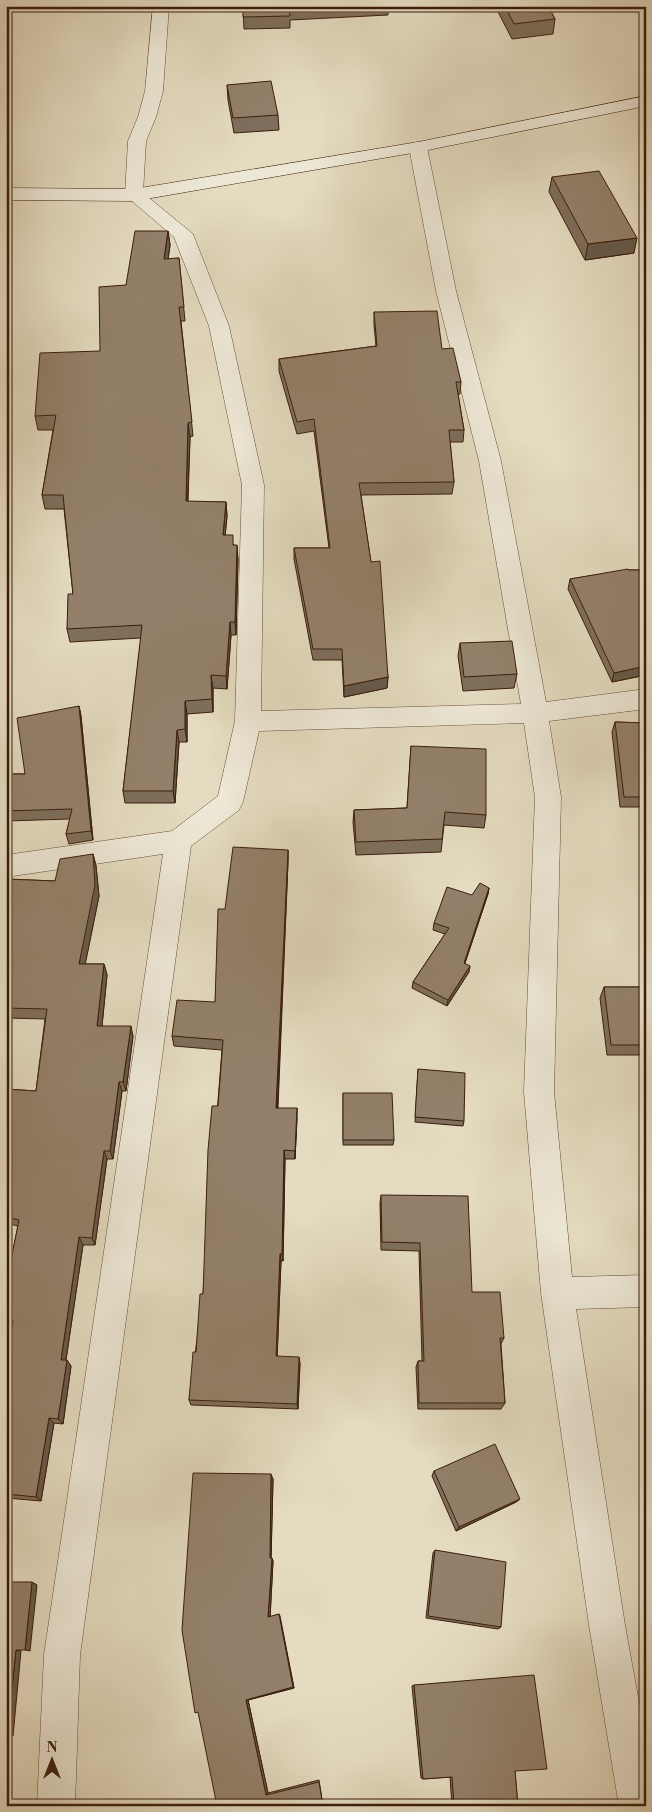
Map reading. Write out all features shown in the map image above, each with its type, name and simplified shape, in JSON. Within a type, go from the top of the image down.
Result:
[{"type":"street","points":[[134,195],[136,141],[147,117],[154,91],[161,6]]},
{"type":"street","points":[[6,194],[134,195],[418,147],[646,101]]},
{"type":"street","points":[[418,147],[446,291],[490,461],[548,797],[539,1092],[557,1293],[607,1625],[638,1806]]},
{"type":"street","points":[[6,866],[178,841],[230,802],[248,721],[253,484],[219,326],[183,234],[134,195]]},
{"type":"street","points":[[248,721],[535,713],[646,699]]},
{"type":"street","points":[[56,1806],[62,1656],[178,841]]},
{"type":"street","points":[[557,1293],[646,1291]]},
{"type":"building","points":[[243,6],[323,6],[289,8],[290,16],[243,17]]},
{"type":"building","points":[[505,6],[548,6],[555,19],[514,24]]},
{"type":"building","points":[[271,81],[278,115],[233,118],[227,85]]},
{"type":"building","points":[[599,171],[637,238],[588,244],[552,177]]},
{"type":"building","points":[[135,231],[168,231],[164,259],[179,258],[184,307],[179,307],[192,422],[188,423],[186,501],[226,502],[223,535],[233,535],[233,545],[237,545],[235,622],[230,622],[226,676],[211,675],[212,699],[185,701],[185,729],[177,730],[173,791],[123,791],[142,625],[67,629],[68,594],[73,594],[63,495],[42,495],[56,415],[35,416],[40,353],[100,351],[99,287],[126,285]]},
{"type":"building","points":[[437,311],[442,349],[453,348],[461,382],[456,382],[464,430],[449,430],[454,482],[359,483],[371,562],[380,561],[388,677],[344,686],[342,649],[313,649],[294,548],[330,548],[314,419],[297,422],[279,359],[377,346],[374,312]]},
{"type":"building","points":[[628,569],[646,570],[646,666],[614,673],[570,579]]},
{"type":"building","points":[[512,641],[517,674],[464,677],[460,643]]},
{"type":"building","points":[[79,706],[91,831],[66,834],[72,809],[6,811],[6,774],[25,774],[17,718]]},
{"type":"building","points":[[615,722],[646,723],[646,797],[624,797]]},
{"type":"building","points":[[411,746],[486,749],[486,815],[445,812],[442,839],[356,842],[354,810],[407,808]]},
{"type":"building","points":[[233,847],[288,850],[276,1108],[297,1108],[295,1151],[284,1150],[282,1254],[280,1254],[276,1356],[299,1357],[297,1404],[189,1400],[193,1352],[196,1352],[200,1294],[203,1294],[208,1150],[212,1106],[218,1106],[223,1040],[172,1036],[177,1000],[215,1002],[218,909],[225,909]]},
{"type":"building","points":[[93,854],[95,885],[79,964],[104,964],[97,1026],[131,1026],[123,1082],[119,1082],[110,1151],[104,1151],[92,1238],[79,1237],[61,1360],[67,1360],[58,1419],[49,1418],[36,1497],[6,1494],[6,1361],[13,1321],[6,1321],[6,1285],[19,1220],[6,1217],[6,1089],[36,1091],[47,1009],[6,1008],[6,879],[55,881],[60,859]]},
{"type":"building","points":[[480,883],[489,888],[464,963],[470,966],[448,1000],[413,982],[449,928],[434,923],[447,887],[472,895]]},
{"type":"building","points":[[604,987],[646,987],[646,1045],[611,1045]]},
{"type":"building","points":[[418,1069],[465,1073],[464,1121],[415,1117]]},
{"type":"building","points":[[343,1093],[392,1093],[394,1140],[343,1140]]},
{"type":"building","points":[[381,1195],[468,1196],[472,1292],[500,1292],[504,1338],[500,1338],[505,1403],[419,1403],[418,1361],[424,1361],[420,1243],[382,1242]]},
{"type":"building","points":[[495,1444],[520,1499],[459,1527],[434,1471]]},
{"type":"building","points":[[193,1473],[271,1474],[270,1558],[272,1558],[268,1617],[279,1614],[293,1687],[246,1700],[266,1795],[319,1782],[323,1806],[217,1806],[198,1712],[195,1713],[182,1630]]},
{"type":"building","points":[[435,1550],[506,1562],[501,1627],[428,1616]]},
{"type":"building","points":[[6,1582],[32,1582],[25,1650],[16,1650],[7,1736],[6,1736]]},
{"type":"building","points":[[534,1675],[547,1769],[515,1771],[518,1806],[454,1806],[452,1777],[423,1779],[414,1685]]}]
